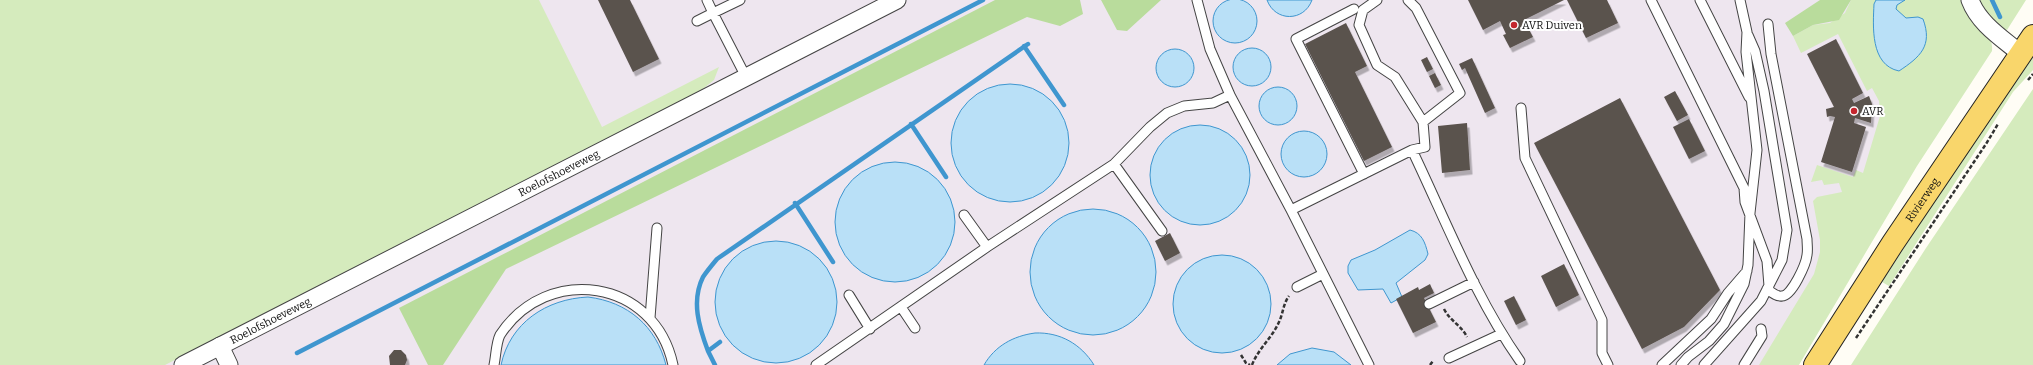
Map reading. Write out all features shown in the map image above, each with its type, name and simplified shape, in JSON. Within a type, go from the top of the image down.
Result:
[{"type":"main road","name":"Rivierweg","points":[[1815,365],[1893,242],[2033,36]]},
{"type":"street","name":"Roelofshoeveweg","points":[[183,365],[897,0]]},
{"type":"street","points":[[1970,0],[1976,12],[1986,25],[2021,54]]},
{"type":"street","name":"Roelofshoeveweg","points":[[220,346],[229,365]]},
{"type":"lane","points":[[707,0],[746,77]]},
{"type":"lane","points":[[697,21],[740,0]]},
{"type":"lane","points":[[1197,0],[1210,49],[1230,95],[1291,210],[1369,365]]},
{"type":"lane","points":[[1359,25],[1363,10],[1377,0]]},
{"type":"lane","points":[[1408,0],[1416,8],[1460,93],[1423,122]]},
{"type":"lane","points":[[1651,0],[1744,188],[1745,202],[1767,260],[1768,288]]},
{"type":"lane","points":[[1700,0],[1752,104]]},
{"type":"lane","points":[[1704,365],[1724,344],[1744,318],[1761,301],[1782,260],[1787,230],[1764,90],[1755,52],[1747,32],[1740,0]]},
{"type":"lane","points":[[1291,210],[1364,174],[1412,150],[1425,147],[1423,122],[1395,77],[1377,64],[1359,25],[1353,4],[1296,39],[1364,174]]},
{"type":"lane","points":[[1768,24],[1771,54],[1806,232],[1808,254],[1804,268],[1788,294],[1779,296],[1768,288]]},
{"type":"lane","points":[[1681,365],[1688,357],[1709,340],[1724,324],[1742,291],[1747,270],[1750,213],[1757,150],[1746,52],[1747,32]]},
{"type":"lane","points":[[816,365],[901,308],[987,247],[1114,164],[1150,127],[1167,113],[1184,106],[1213,103],[1230,95]]},
{"type":"lane","points":[[1521,108],[1525,158],[1602,320],[1602,353],[1608,365]]},
{"type":"lane","points":[[1412,150],[1474,282],[1501,334],[1520,361]]},
{"type":"lane","points":[[1114,164],[1162,231]]},
{"type":"lane","points":[[964,215],[987,247]]},
{"type":"lane","points":[[650,318],[657,228]]},
{"type":"lane","points":[[1662,365],[1711,319],[1728,293],[1747,270]]},
{"type":"lane","points":[[1297,287],[1323,274]]},
{"type":"lane","points":[[1429,304],[1474,282]]},
{"type":"lane","points":[[494,365],[500,336],[521,312],[549,295],[588,289],[620,296],[650,318],[662,336],[673,365]]},
{"type":"lane","points":[[849,295],[870,329]]},
{"type":"lane","points":[[901,308],[915,328]]},
{"type":"lane","points":[[1744,365],[1762,336],[1761,329]]},
{"type":"lane","points":[[1449,358],[1501,334]]},
{"type":"path","points":[[2024,83],[2033,74]]},
{"type":"path","name":"Rivierweg","points":[[1855,340],[1986,144],[2001,119]]},
{"type":"path","points":[[1241,355],[1246,363],[1251,365],[1255,357],[1272,337],[1280,321],[1285,301],[1292,290],[1297,287]]},
{"type":"path","points":[[1440,299],[1447,314],[1464,331],[1469,342],[1468,349]]},
{"type":"path","points":[[1430,365],[1433,361]]},
{"type":"shaded area","points":[[0,0],[1952,0],[1769,365],[0,365]]},
{"type":"green space","points":[[0,0],[539,0],[602,127],[719,67],[714,80],[699,92],[165,365],[0,365]]},
{"type":"green space","points":[[995,0],[1080,0],[1083,14],[1060,26],[1027,17],[506,269],[443,365],[428,365],[399,308]]},
{"type":"green space","points":[[1101,0],[1161,0],[1127,31],[1117,30]]},
{"type":"green space","points":[[1820,0],[1851,0],[1839,20],[1813,25],[1793,36],[1785,23]]},
{"type":"green space","points":[[1851,0],[1966,0],[1987,31],[1992,44],[1992,51],[1917,166],[1799,365],[1759,365],[1814,274],[1820,252],[1820,240],[1813,201],[1817,197],[1842,192],[1839,183],[1824,185],[1822,180],[1811,182],[1817,165],[1853,177],[1856,170],[1863,173],[1880,116],[1879,101],[1872,88],[1867,91],[1838,34],[1801,53],[1793,36],[1813,25],[1830,23],[1845,13]]},
{"type":"green space","points":[[1975,0],[2026,0],[2007,30],[1994,25]]},
{"type":"green space","points":[[2033,55],[2033,70],[2013,92],[1889,286],[1882,282],[1972,143]]},
{"type":"green space","points":[[2033,89],[2033,365],[1851,365],[1926,248]]},
{"type":"water","points":[[1235,-1],[1247,3],[1253,9],[1257,21],[1253,33],[1247,39],[1235,43],[1223,39],[1217,33],[1213,21],[1217,9],[1223,3]]},
{"type":"water","points":[[1267,0],[1312,0],[1303,12],[1290,16],[1276,12]]},
{"type":"water","points":[[1876,0],[1905,0],[1897,5],[1896,9],[1906,18],[1918,17],[1923,19],[1926,28],[1926,37],[1923,50],[1913,61],[1899,71],[1890,67],[1883,61],[1875,44],[1873,23],[1874,4]]},
{"type":"water","points":[[1252,48],[1262,51],[1268,57],[1271,67],[1268,77],[1262,83],[1252,86],[1242,83],[1236,77],[1233,67],[1236,57],[1242,51]]},
{"type":"water","points":[[1171,49],[1179,49],[1189,54],[1193,61],[1193,75],[1189,82],[1179,87],[1171,87],[1161,82],[1159,79],[1156,72],[1156,64],[1161,54],[1164,52]]},
{"type":"water","points":[[1010,84],[1032,89],[1043,94],[1059,110],[1064,121],[1069,143],[1064,165],[1059,176],[1043,192],[1032,197],[1010,202],[988,197],[977,192],[961,176],[956,165],[951,143],[956,121],[961,110],[977,94],[988,89]]},
{"type":"water","points":[[1274,87],[1282,87],[1292,92],[1296,99],[1296,113],[1292,120],[1282,125],[1274,125],[1264,120],[1262,117],[1259,110],[1259,102],[1264,92],[1267,90]]},
{"type":"water","points":[[1200,125],[1219,129],[1235,140],[1246,156],[1250,175],[1246,194],[1235,210],[1219,221],[1200,225],[1181,221],[1165,210],[1154,194],[1150,175],[1154,156],[1165,140],[1181,129]]},
{"type":"water","points":[[1300,131],[1308,131],[1317,135],[1323,141],[1327,154],[1323,167],[1317,173],[1308,177],[1300,177],[1291,173],[1285,167],[1281,158],[1281,150],[1285,141],[1291,135]]},
{"type":"water","points":[[895,162],[918,166],[938,179],[951,199],[955,222],[951,245],[938,265],[918,278],[895,282],[872,278],[852,265],[839,245],[835,222],[839,199],[852,179],[872,166]]},
{"type":"water","points":[[1099,209],[1123,216],[1138,227],[1149,242],[1155,260],[1155,284],[1149,302],[1138,317],[1123,328],[1105,334],[1087,335],[1063,328],[1048,317],[1037,302],[1031,284],[1030,266],[1037,242],[1048,227],[1063,216],[1081,210]]},
{"type":"water","points":[[1410,230],[1414,231],[1420,236],[1426,246],[1428,254],[1425,260],[1396,283],[1402,297],[1391,303],[1383,289],[1358,290],[1348,273],[1348,266],[1351,260],[1375,250]]},
{"type":"water","points":[[776,241],[799,246],[819,259],[832,279],[837,302],[832,325],[819,345],[799,358],[776,363],[753,358],[733,345],[720,325],[715,302],[720,279],[733,259],[753,246]]},
{"type":"water","points":[[1222,255],[1241,259],[1257,269],[1267,285],[1271,304],[1267,323],[1257,339],[1241,349],[1222,353],[1203,349],[1187,339],[1177,323],[1173,304],[1177,285],[1187,269],[1203,259]]},
{"type":"water","points":[[588,297],[616,304],[628,310],[638,318],[655,339],[666,365],[501,365],[512,337],[532,316],[544,308],[558,303]]},
{"type":"water","points":[[1035,333],[1053,335],[1069,341],[1083,351],[1094,365],[984,365],[988,358],[1005,343],[1027,334]]},
{"type":"water","points":[[1312,348],[1334,352],[1351,365],[1277,365],[1290,354]]},
{"type":"building","points":[[598,0],[630,0],[659,59],[633,72]]},
{"type":"building","name":"AVR Duiven","points":[[1468,0],[1564,0],[1524,20],[1533,37],[1510,48],[1503,35],[1506,34],[1500,21],[1483,30]]},
{"type":"building","name":"AVR Duiven","points":[[1567,0],[1607,0],[1618,23],[1586,38]]},
{"type":"building","points":[[1346,23],[1367,66],[1355,72],[1392,147],[1364,161],[1305,44]]},
{"type":"building","points":[[1836,39],[1863,93],[1852,99],[1854,103],[1869,96],[1872,104],[1871,123],[1855,118],[1854,123],[1866,127],[1852,172],[1821,162],[1835,117],[1827,117],[1826,109],[1834,107],[1807,54]]},
{"type":"building","points":[[1427,57],[1433,69],[1427,72],[1421,60]]},
{"type":"building","points":[[1472,58],[1495,108],[1485,113],[1465,68],[1462,70],[1459,64]]},
{"type":"building","points":[[1435,73],[1441,85],[1435,88],[1429,76]]},
{"type":"building","points":[[1675,91],[1688,115],[1677,121],[1664,97]]},
{"type":"building","points":[[1620,98],[1720,290],[1684,327],[1642,349],[1534,143]]},
{"type":"building","points":[[1689,119],[1705,151],[1689,159],[1673,127]]},
{"type":"building","points":[[1467,123],[1470,170],[1442,173],[1438,126]]},
{"type":"building","points":[[1170,233],[1180,253],[1165,261],[1155,241]]},
{"type":"building","points":[[1564,264],[1579,295],[1556,307],[1541,276]]},
{"type":"building","points":[[1430,284],[1434,293],[1424,298],[1436,322],[1413,333],[1396,299],[1418,287],[1419,290]]},
{"type":"building","points":[[1514,296],[1526,320],[1516,325],[1504,301]]},
{"type":"building","points":[[394,350],[401,350],[406,355],[407,360],[405,365],[390,365],[389,356]]},
{"type":"waterway","points":[[297,353],[983,0]]},
{"type":"waterway","points":[[1992,0],[2000,17]]},
{"type":"waterway","points":[[720,342],[708,351],[699,323],[697,305],[699,286],[703,277],[717,259],[1028,44]]},
{"type":"waterway","points":[[1024,46],[1064,105]]},
{"type":"waterway","points":[[911,124],[946,177]]},
{"type":"waterway","points":[[795,203],[833,262]]},
{"type":"waterway","points":[[708,351],[715,365]]},
{"type":"place","name":"AVR Duiven","points":[[1514,25]]},
{"type":"place","name":"AVR","points":[[1854,111]]}]
